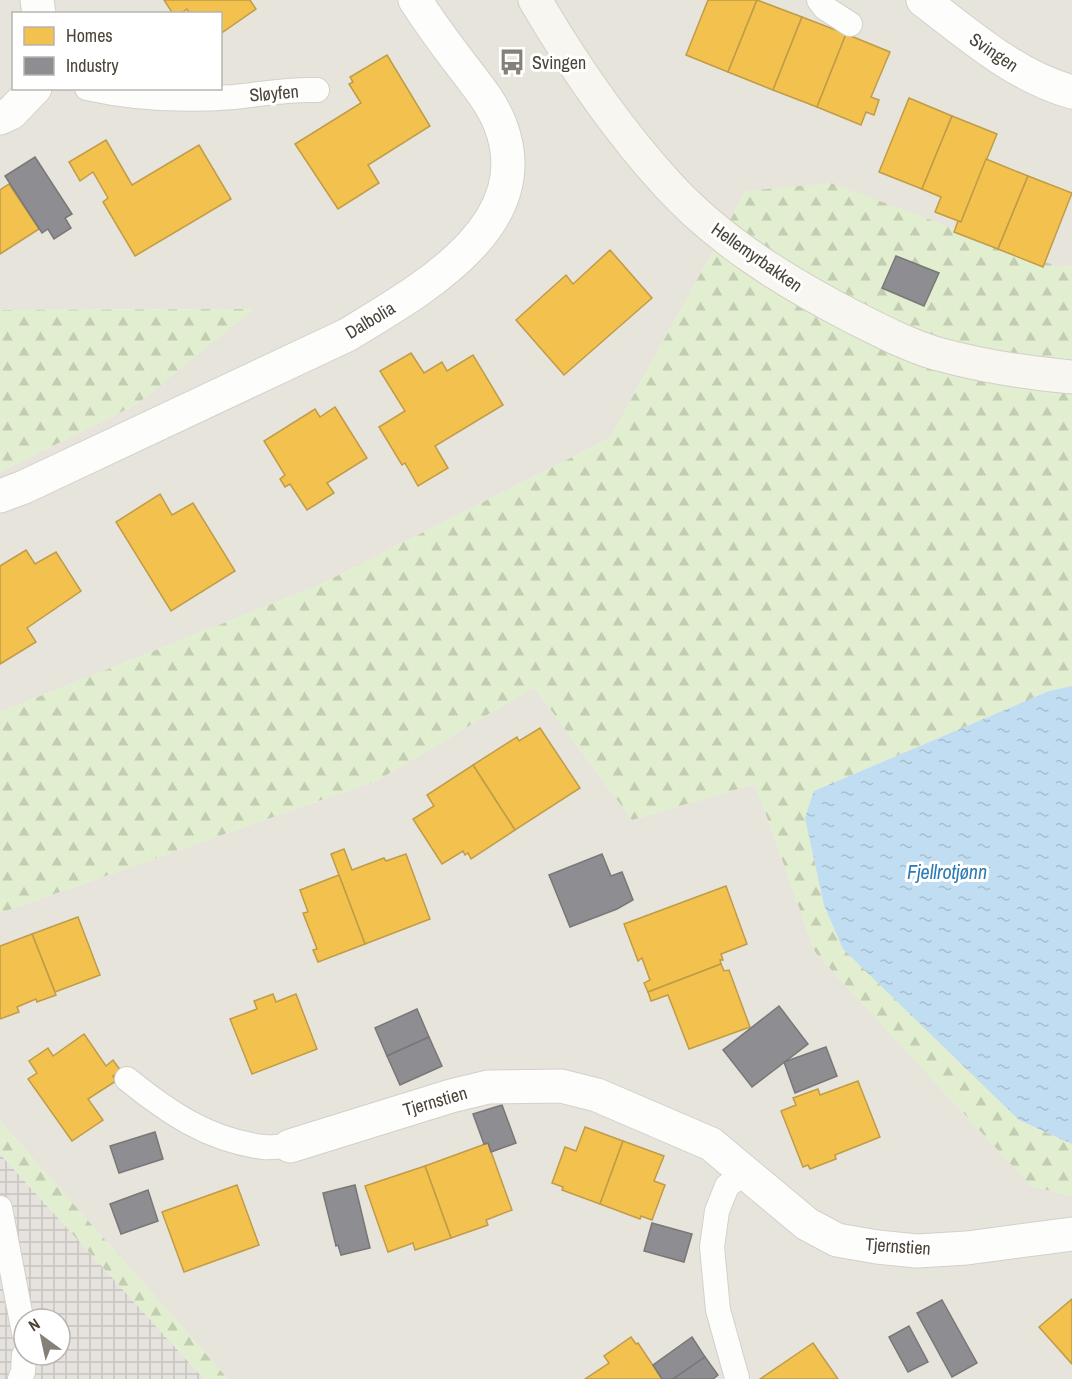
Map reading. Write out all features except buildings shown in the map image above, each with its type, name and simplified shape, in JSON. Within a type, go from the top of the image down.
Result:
[{"type":"street","name":"Dalbolia","points":[[0,496],[24,487],[347,335],[425,285],[473,245],[492,220],[506,188],[509,154],[500,122],[416,0]]},
{"type":"street","name":"Hellemyrbakken","points":[[535,0],[587,84],[668,184],[712,227],[760,264],[818,299],[877,329],[936,354],[997,367],[1072,376]]},
{"type":"street","name":"Svingen","points":[[923,0],[1017,69],[1056,88],[1072,92]]},
{"type":"street","points":[[0,118],[11,113],[33,90]]},
{"type":"street","name":"Tjernstien","points":[[290,1146],[488,1086],[561,1086],[597,1095],[711,1144],[807,1224],[837,1239],[877,1248],[917,1251],[967,1248],[1072,1234]]},
{"type":"lane","points":[[819,0],[825,8],[850,24]]},
{"type":"lane","name":"Sløyfen","points":[[96,90],[158,100],[234,97],[288,89],[317,90]]},
{"type":"lane","name":"Tjernstien","points":[[127,1079],[164,1109],[189,1123],[226,1138],[264,1147],[290,1146]]},
{"type":"lane","points":[[737,1378],[718,1310],[712,1247],[717,1211],[727,1186],[744,1173]]},
{"type":"lane","points":[[0,1208],[19,1307]]},
{"type":"shaded area","points":[[0,0],[1072,0],[1072,265],[1059,267],[746,191],[610,438],[317,586],[0,712],[0,472],[137,404],[252,309],[0,310]]},
{"type":"shaded area","points":[[534,687],[632,820],[755,784],[815,952],[1031,1186],[1072,1196],[1072,1379],[228,1379],[0,1121],[0,913],[378,780]]},
{"type":"shaded area","points":[[0,1154],[204,1379],[0,1379]]},
{"type":"green space","points":[[831,183],[1059,267],[1072,265],[1072,686],[1049,691],[814,791],[1019,1120],[1072,1144],[1072,1196],[1031,1186],[815,952],[755,784],[632,820],[534,687],[378,780],[0,913],[0,712],[317,586],[610,438],[746,191]]},
{"type":"green space","points":[[254,309],[137,404],[0,472],[0,310]]},
{"type":"green space","points":[[0,1121],[228,1379],[204,1379],[0,1154]]},
{"type":"water","name":"Fjellrotjønn","points":[[1072,686],[1072,1144],[1019,1120],[843,949],[824,905],[805,818],[814,791],[1049,691]]},
{"type":"place","name":"Svingen","points":[[512,62]]}]
